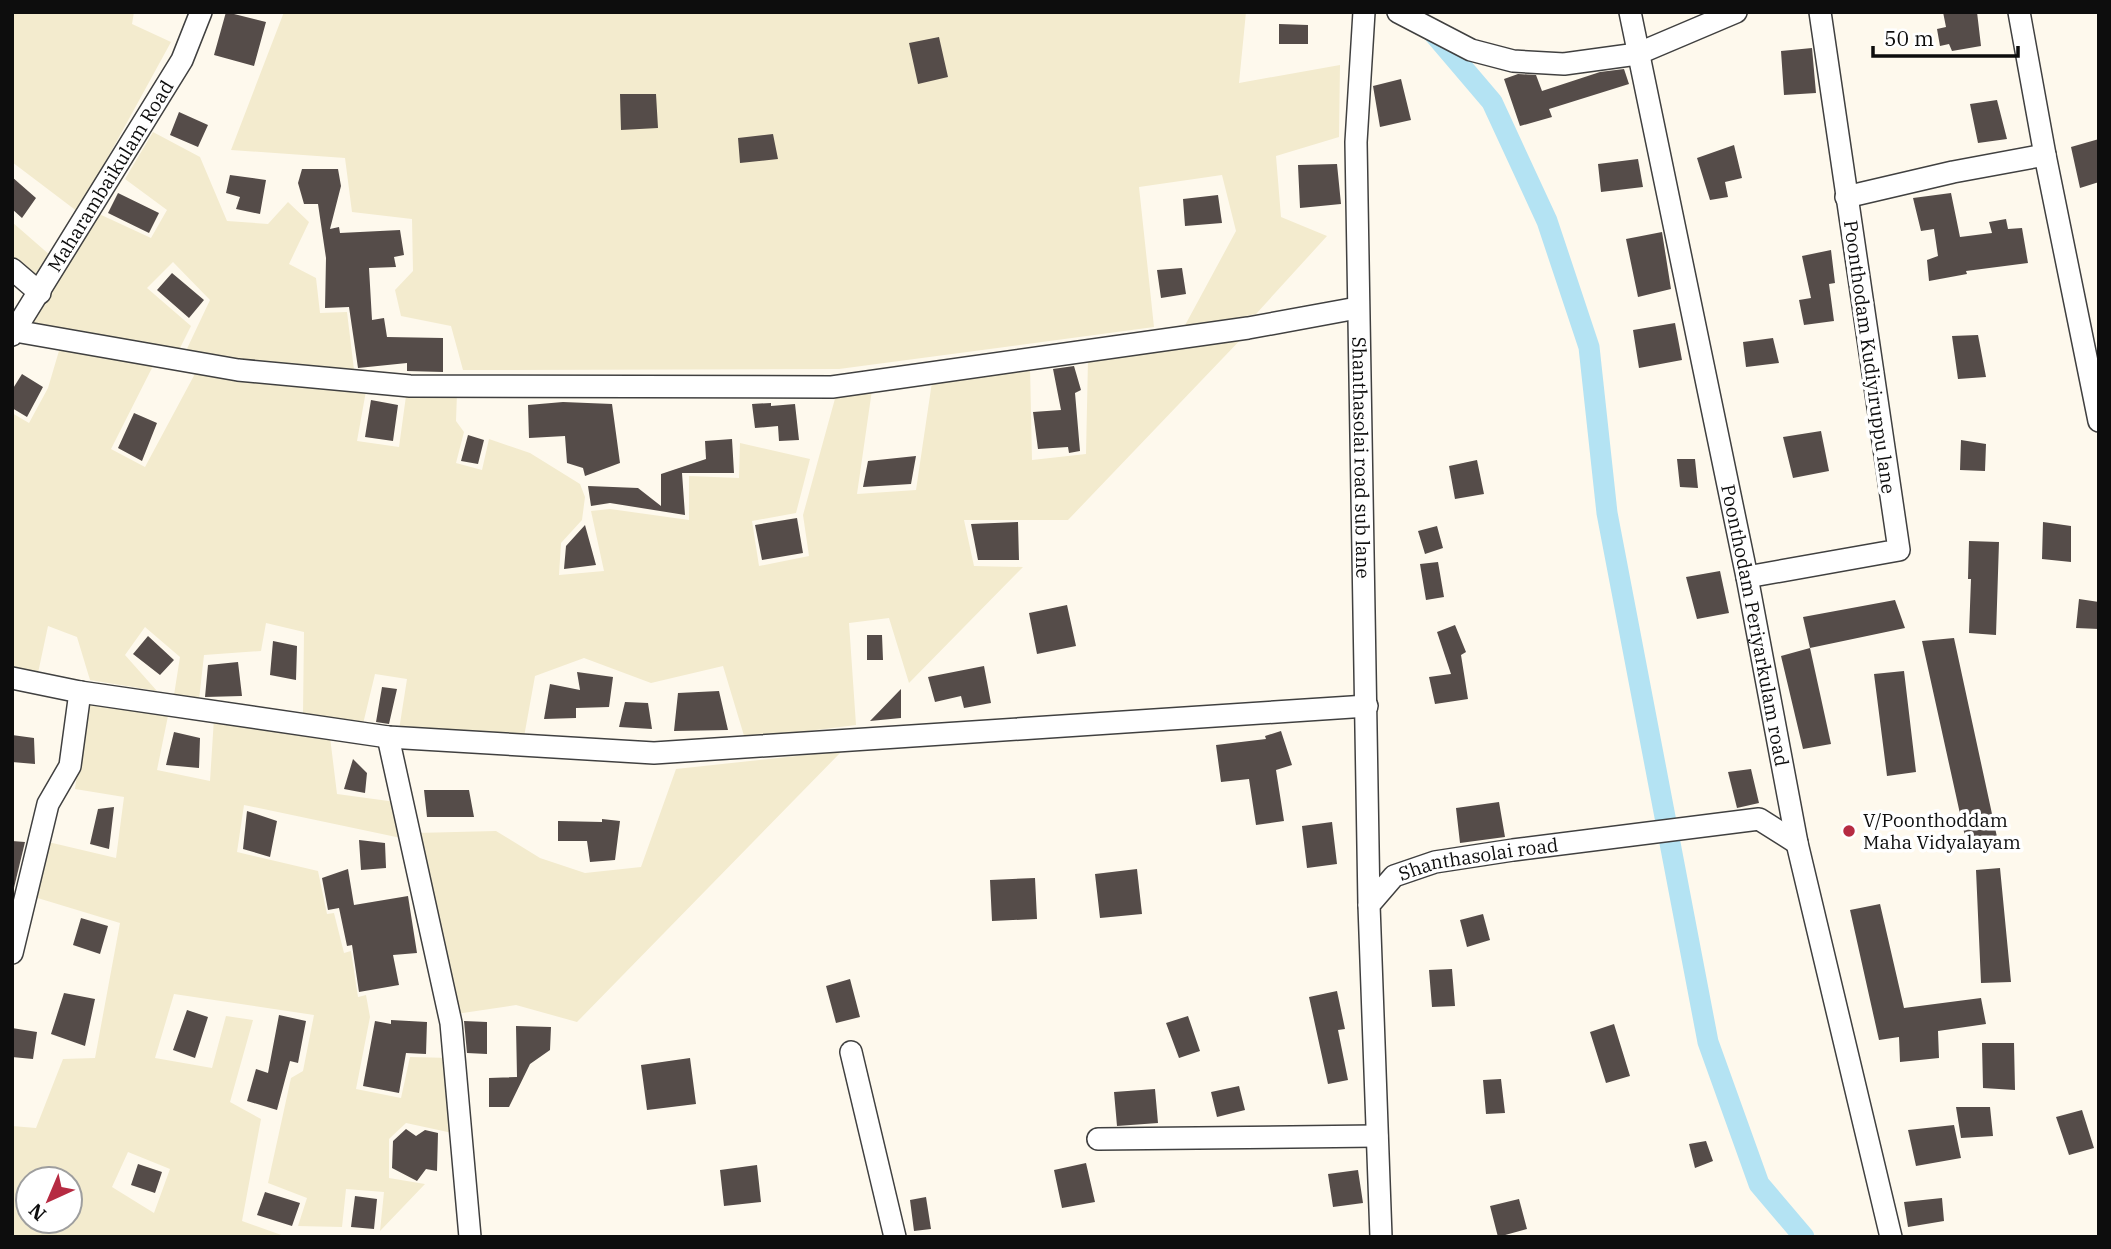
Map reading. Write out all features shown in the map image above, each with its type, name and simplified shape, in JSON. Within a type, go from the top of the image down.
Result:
[{"type":"street","name":"Maharambaikulam Road","points":[[14,333],[182,60],[201,12]]},
{"type":"street","name":"Shanthasolai road sub lane","points":[[1364,12],[1356,142],[1369,905]]},
{"type":"street","points":[[1398,12],[1471,50],[1513,61],[1564,64],[1637,54],[1736,12]]},
{"type":"street","name":"Poonthodam Periyarkulam road","points":[[1630,12],[1746,577],[1797,842],[1891,1237]]},
{"type":"street","name":"Poonthodam Kudiyiruppu lane","points":[[1746,577],[1899,550],[1819,12]]},
{"type":"street","points":[[2019,12],[2099,421]]},
{"type":"street","points":[[1846,197],[1953,172],[2045,155]]},
{"type":"street","points":[[12,270],[40,293]]},
{"type":"street","points":[[14,333],[238,370],[410,386],[832,387],[1234,330],[1357,308]]},
{"type":"street","points":[[12,677],[80,692],[388,737],[654,753],[1367,706]]},
{"type":"street","points":[[12,953],[48,804],[70,766],[80,692]]},
{"type":"street","points":[[388,737],[451,1023],[470,1237]]},
{"type":"street","name":"Shanthasolai road","points":[[1369,905],[1394,876],[1435,862],[1759,819],[1797,842]]},
{"type":"street","points":[[1369,905],[1381,1237]]},
{"type":"street","points":[[851,1052],[895,1237]]},
{"type":"street","points":[[1098,1139],[1377,1136]]},
{"type":"shaded area","points":[[12,12],[134,12],[132,24],[171,42],[78,212],[12,162]]},
{"type":"shaded area","points":[[284,12],[1246,12],[1239,83],[1340,65],[1339,137],[1276,156],[1281,217],[1327,236],[1256,314],[1183,329],[1236,231],[1222,175],[1139,187],[1154,327],[839,369],[463,370],[451,326],[401,316],[395,290],[413,271],[412,219],[352,212],[345,158],[231,150]]},
{"type":"shaded area","points":[[153,132],[200,157],[227,221],[268,224],[288,202],[309,222],[289,264],[316,278],[320,313],[347,312],[355,378],[184,355],[210,300],[173,262],[147,288],[191,326],[177,354],[23,327],[97,213],[151,238],[167,210],[125,179]]},
{"type":"shaded area","points":[[12,222],[51,256],[38,278],[12,256]]},
{"type":"shaded area","points":[[1245,335],[1068,520],[964,520],[974,566],[1023,567],[909,683],[889,618],[849,623],[856,725],[745,739],[723,666],[651,683],[584,658],[535,676],[524,737],[399,730],[407,679],[375,674],[363,724],[303,714],[304,632],[266,623],[261,651],[204,655],[199,700],[174,695],[180,657],[145,627],[125,655],[157,691],[90,680],[77,637],[48,626],[38,673],[12,666],[12,413],[29,423],[48,388],[61,344],[155,362],[111,449],[145,467],[197,370],[366,391],[357,441],[399,447],[406,396],[457,393],[456,421],[464,432],[456,463],[482,470],[489,439],[530,453],[580,484],[585,497],[582,520],[561,543],[559,575],[604,571],[591,511],[610,509],[689,520],[689,476],[739,478],[740,443],[810,459],[796,513],[752,521],[759,566],[809,556],[803,515],[836,395],[872,390],[857,494],[916,490],[932,382],[1030,367],[1032,460],[1086,454],[1088,359]]},
{"type":"shaded area","points":[[86,702],[169,711],[157,770],[210,781],[214,718],[330,737],[337,794],[396,802],[401,838],[244,805],[237,852],[318,871],[327,914],[334,913],[344,953],[351,951],[358,997],[366,995],[370,1017],[356,1089],[401,1098],[410,1057],[451,1058],[457,1134],[406,1123],[389,1139],[389,1178],[425,1184],[380,1231],[384,1192],[346,1189],[342,1227],[298,1226],[307,1198],[268,1183],[291,1078],[303,1071],[314,1015],[174,994],[155,1058],[212,1068],[226,1016],[253,1020],[230,1102],[261,1119],[242,1221],[287,1237],[12,1237],[12,1126],[36,1128],[63,1059],[95,1058],[120,923],[31,896],[44,841],[116,858],[124,797],[75,789]],"holes":[[[128,1152],[170,1169],[154,1213],[112,1187]]]},
{"type":"shaded area","points":[[842,751],[577,1022],[516,1005],[456,1014],[416,833],[496,831],[540,858],[585,873],[641,867],[676,769]]},
{"type":"building","points":[[226,12],[266,22],[254,66],[214,55]]},
{"type":"building","points":[[1943,12],[1977,12],[1981,46],[1952,51],[1949,44],[1940,46],[1937,29],[1946,27]]},
{"type":"building","points":[[1279,24],[1308,25],[1308,44],[1279,44]]},
{"type":"building","points":[[939,37],[948,77],[918,84],[909,43]]},
{"type":"building","points":[[1812,48],[1816,93],[1784,95],[1781,51]]},
{"type":"building","points":[[1624,69],[1629,84],[1549,109],[1552,117],[1520,126],[1504,79],[1518,74],[1536,75],[1542,91],[1600,72]]},
{"type":"building","points":[[1401,79],[1411,120],[1380,127],[1373,86]]},
{"type":"building","points":[[620,94],[656,94],[658,128],[621,130]]},
{"type":"building","points":[[1997,100],[2007,139],[1978,143],[1970,104]]},
{"type":"building","points":[[179,112],[208,125],[198,147],[170,135]]},
{"type":"building","points":[[773,134],[778,159],[740,163],[738,138]]},
{"type":"building","points":[[2099,139],[2099,182],[2080,188],[2071,147]]},
{"type":"building","points":[[1734,145],[1742,178],[1725,182],[1728,197],[1710,200],[1697,158]]},
{"type":"building","points":[[1638,159],[1643,187],[1601,192],[1598,164]]},
{"type":"building","points":[[1337,164],[1341,204],[1300,208],[1298,165]]},
{"type":"building","points":[[302,169],[338,169],[341,186],[330,229],[339,227],[340,233],[400,230],[404,255],[394,257],[396,267],[369,268],[372,320],[384,318],[387,337],[443,338],[443,372],[407,371],[407,363],[358,368],[349,307],[325,308],[326,258],[318,204],[304,204],[298,183]]},
{"type":"building","points":[[230,175],[266,180],[260,214],[236,209],[240,197],[226,193]]},
{"type":"building","points":[[12,177],[36,198],[22,218],[12,209]]},
{"type":"building","points":[[118,193],[159,213],[149,233],[108,213]]},
{"type":"building","points":[[1951,193],[1960,237],[1992,233],[1989,222],[2006,219],[2008,229],[2022,228],[2028,263],[1966,271],[1967,274],[1929,281],[1927,260],[1938,256],[1934,229],[1921,231],[1913,198]]},
{"type":"building","points":[[1218,195],[1222,223],[1185,226],[1183,199]]},
{"type":"building","points":[[1662,232],[1671,289],[1638,297],[1626,239]]},
{"type":"building","points":[[1831,250],[1835,283],[1829,284],[1834,321],[1804,325],[1799,300],[1811,298],[1802,256]]},
{"type":"building","points":[[1182,268],[1186,294],[1161,298],[1157,270]]},
{"type":"building","points":[[172,273],[204,300],[189,318],[157,290]]},
{"type":"building","points":[[1675,323],[1682,360],[1639,368],[1633,330]]},
{"type":"building","points":[[1978,335],[1986,377],[1958,379],[1952,336]]},
{"type":"building","points":[[1773,338],[1779,363],[1746,367],[1743,342]]},
{"type":"building","points":[[1074,366],[1081,390],[1075,393],[1080,451],[1069,453],[1068,447],[1038,449],[1033,412],[1061,410],[1053,369]]},
{"type":"building","points":[[22,374],[43,387],[27,417],[12,408],[12,390]]},
{"type":"building","points":[[371,400],[398,405],[393,441],[365,437]]},
{"type":"building","points":[[563,402],[612,404],[620,463],[585,476],[583,468],[567,463],[565,436],[529,438],[528,405]]},
{"type":"building","points":[[771,403],[771,406],[795,404],[799,440],[779,441],[778,426],[755,428],[752,404]]},
{"type":"building","points":[[134,413],[157,423],[142,461],[118,448]]},
{"type":"building","points":[[1821,431],[1829,471],[1793,478],[1783,437]]},
{"type":"building","points":[[468,435],[484,440],[478,464],[461,461]]},
{"type":"building","points":[[732,439],[734,473],[682,473],[685,515],[610,503],[591,506],[588,486],[638,488],[661,506],[661,474],[706,459],[705,441]]},
{"type":"building","points":[[1961,440],[1986,444],[1985,471],[1960,470]]},
{"type":"building","points":[[916,456],[911,484],[863,487],[868,461]]},
{"type":"building","points":[[1677,459],[1695,459],[1698,488],[1680,487]]},
{"type":"building","points":[[1477,460],[1484,494],[1455,499],[1449,466]]},
{"type":"building","points":[[797,518],[803,553],[762,560],[755,525]]},
{"type":"building","points":[[1018,522],[1019,560],[978,560],[971,524]]},
{"type":"building","points":[[2043,522],[2071,526],[2071,562],[2042,559]]},
{"type":"building","points":[[585,525],[596,565],[564,569],[566,546]]},
{"type":"building","points":[[1437,526],[1443,548],[1425,554],[1418,531]]},
{"type":"building","points":[[1969,541],[1999,542],[1996,635],[1969,633]]},
{"type":"building","points":[[1438,562],[1444,597],[1426,600],[1420,564]]},
{"type":"building","points":[[1720,571],[1729,613],[1697,619],[1686,577]]},
{"type":"building","points":[[2079,599],[2099,602],[2099,629],[2076,628]]},
{"type":"building","points":[[1895,600],[1905,628],[1810,648],[1803,617]]},
{"type":"building","points":[[1067,605],[1076,646],[1037,654],[1029,613]]},
{"type":"building","points":[[1455,625],[1466,652],[1461,655],[1468,699],[1435,704],[1429,677],[1451,674],[1437,632]]},
{"type":"building","points":[[867,635],[882,635],[883,660],[867,660]]},
{"type":"building","points":[[148,636],[174,660],[160,675],[133,654]]},
{"type":"building","points":[[1954,638],[1997,837],[1972,841],[1966,841],[1922,641]]},
{"type":"building","points":[[273,641],[297,646],[296,680],[270,675]]},
{"type":"building","points":[[1810,648],[1831,744],[1803,749],[1781,656]]},
{"type":"building","points":[[238,662],[242,696],[205,697],[208,665]]},
{"type":"building","points":[[984,666],[991,703],[964,708],[961,696],[935,702],[928,677]]},
{"type":"building","points":[[1904,671],[1916,772],[1887,776],[1874,674]]},
{"type":"building","points":[[577,672],[613,677],[609,707],[576,708],[576,718],[544,719],[550,684],[580,690]]},
{"type":"building","points":[[382,687],[397,689],[389,724],[376,722]]},
{"type":"building","points":[[901,689],[901,718],[870,721]]},
{"type":"building","points":[[719,691],[728,730],[674,731],[678,693]]},
{"type":"building","points":[[625,702],[648,703],[652,729],[619,727]]},
{"type":"building","points":[[1281,731],[1292,765],[1276,770],[1284,821],[1256,825],[1249,779],[1221,782],[1216,745],[1266,739],[1265,736]]},
{"type":"building","points":[[174,732],[200,738],[199,768],[166,765]]},
{"type":"building","points":[[12,735],[34,738],[35,764],[12,762]]},
{"type":"building","points":[[353,759],[367,773],[365,793],[344,789]]},
{"type":"building","points":[[1751,769],[1759,803],[1737,808],[1728,772]]},
{"type":"building","points":[[424,790],[469,790],[474,817],[427,817]]},
{"type":"building","points":[[1499,802],[1505,837],[1460,843],[1456,808]]},
{"type":"building","points":[[114,807],[109,849],[90,844],[98,809]]},
{"type":"building","points":[[247,811],[277,821],[270,857],[243,849]]},
{"type":"building","points":[[602,819],[620,821],[615,860],[590,862],[587,841],[558,841],[558,821],[602,822]]},
{"type":"building","points":[[1332,822],[1337,864],[1307,868],[1302,826]]},
{"type":"building","points":[[359,840],[385,843],[386,868],[361,870]]},
{"type":"building","points":[[12,841],[25,842],[12,896]]},
{"type":"building","points":[[2000,868],[2011,982],[1981,983],[1976,870]]},
{"type":"building","points":[[348,869],[354,905],[408,896],[417,953],[393,955],[399,985],[359,992],[352,945],[347,946],[339,908],[328,910],[322,878]]},
{"type":"building","points":[[1137,869],[1142,914],[1100,918],[1095,874]]},
{"type":"building","points":[[1035,878],[1037,919],[992,921],[990,880]]},
{"type":"building","points":[[1880,904],[1904,1008],[1981,998],[1986,1024],[1938,1031],[1939,1058],[1900,1062],[1899,1037],[1879,1040],[1850,910]]},
{"type":"building","points":[[1483,914],[1490,940],[1467,947],[1460,920]]},
{"type":"building","points":[[81,918],[108,926],[100,954],[73,945]]},
{"type":"building","points":[[1452,969],[1455,1006],[1432,1007],[1429,970]]},
{"type":"building","points":[[850,979],[860,1017],[836,1023],[826,986]]},
{"type":"building","points":[[1337,991],[1345,1029],[1338,1030],[1348,1080],[1328,1084],[1309,997]]},
{"type":"building","points":[[64,993],[95,999],[85,1046],[51,1034]]},
{"type":"building","points":[[187,1010],[208,1017],[195,1058],[173,1050]]},
{"type":"building","points":[[279,1015],[306,1021],[298,1063],[290,1061],[277,1110],[247,1101],[256,1069],[268,1073]]},
{"type":"building","points":[[1188,1016],[1200,1051],[1179,1058],[1166,1023]]},
{"type":"building","points":[[391,1020],[427,1022],[426,1054],[406,1053],[399,1093],[363,1086],[375,1021],[391,1024]]},
{"type":"building","points":[[464,1021],[487,1022],[487,1054],[467,1053]]},
{"type":"building","points":[[1614,1024],[1630,1076],[1606,1083],[1590,1032]]},
{"type":"building","points":[[516,1026],[551,1027],[550,1050],[530,1064],[509,1107],[489,1107],[489,1078],[517,1077]]},
{"type":"building","points":[[12,1028],[37,1032],[33,1059],[12,1057]]},
{"type":"building","points":[[1982,1043],[2014,1043],[2015,1090],[1983,1088]]},
{"type":"building","points":[[690,1058],[696,1104],[647,1110],[641,1065]]},
{"type":"building","points":[[1501,1079],[1505,1113],[1486,1114],[1483,1080]]},
{"type":"building","points":[[1239,1086],[1245,1110],[1217,1117],[1211,1092]]},
{"type":"building","points":[[1155,1089],[1158,1123],[1117,1126],[1114,1092]]},
{"type":"building","points":[[1956,1107],[1990,1107],[1993,1136],[1961,1138]]},
{"type":"building","points":[[2082,1110],[2094,1148],[2069,1155],[2056,1117]]},
{"type":"building","points":[[1954,1125],[1961,1158],[1916,1166],[1908,1130]]},
{"type":"building","points":[[406,1129],[416,1136],[425,1130],[438,1133],[437,1171],[426,1169],[417,1181],[392,1168],[393,1141]]},
{"type":"building","points":[[1706,1141],[1713,1161],[1695,1168],[1689,1144]]},
{"type":"building","points":[[1086,1163],[1095,1202],[1062,1208],[1054,1170]]},
{"type":"building","points":[[138,1164],[162,1172],[155,1193],[131,1185]]},
{"type":"building","points":[[757,1165],[761,1202],[724,1206],[720,1170]]},
{"type":"building","points":[[1358,1170],[1363,1203],[1333,1207],[1328,1174]]},
{"type":"building","points":[[265,1192],[300,1203],[292,1226],[257,1215]]},
{"type":"building","points":[[355,1196],[377,1199],[374,1229],[351,1227]]},
{"type":"building","points":[[926,1197],[931,1229],[914,1231],[910,1200]]},
{"type":"building","points":[[1942,1198],[1944,1221],[1908,1227],[1904,1202]]},
{"type":"building","points":[[1519,1199],[1527,1229],[1498,1237],[1490,1206]]},
{"type":"waterway","points":[[1429,28],[1492,102],[1547,221],[1589,347],[1607,513],[1708,1042],[1759,1184],[1804,1237]]},
{"type":"place","name":"V/Poonthoddam Maha Vidyalayam","points":[[1849,831]]}]
